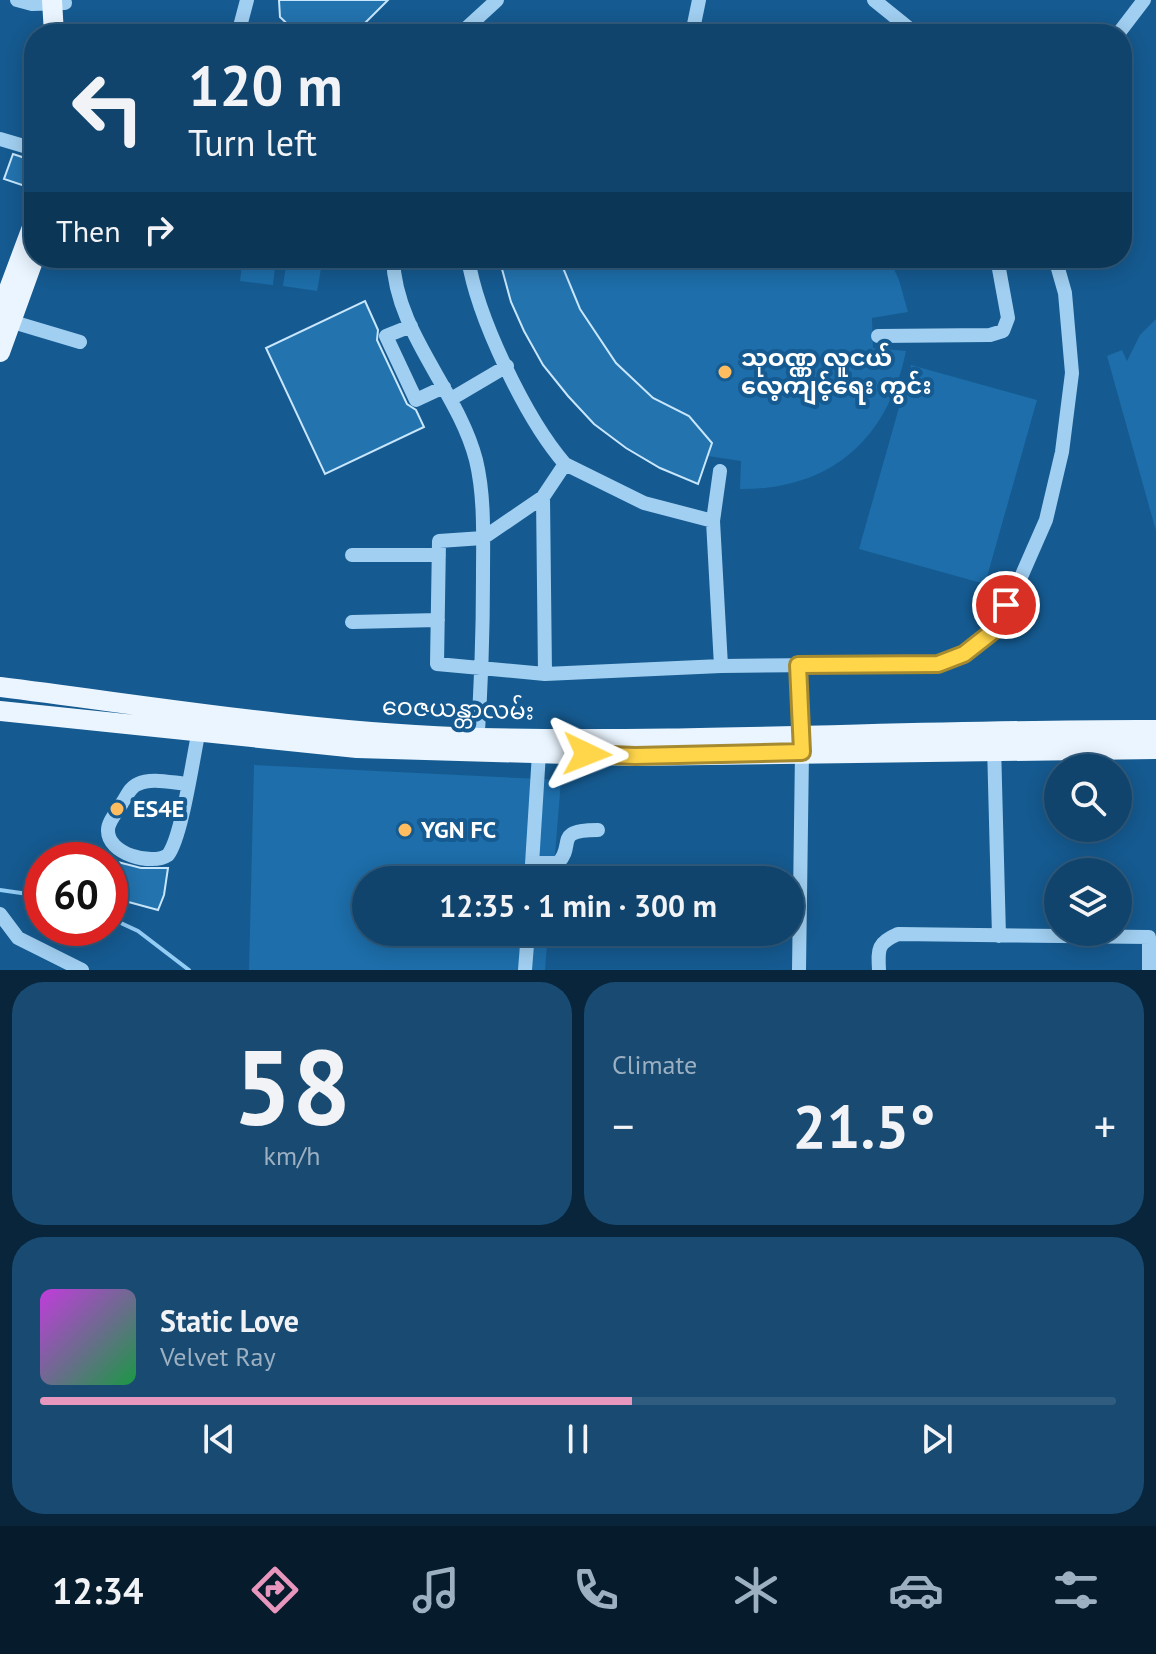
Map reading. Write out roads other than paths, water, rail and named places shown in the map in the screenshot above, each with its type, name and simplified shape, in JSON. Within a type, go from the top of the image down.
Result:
[{"type":"main road","points":[[55,24],[58,2]]},
{"type":"main road","points":[[58,2],[64,24]]},
{"type":"main road","points":[[0,352],[6,275],[24,241]]},
{"type":"main road","points":[[4,317],[29,268]]},
{"type":"main road","name":"ဝေဇယန္တာလမ်း","points":[[0,687],[539,753],[635,756],[802,745]]},
{"type":"main road","name":"ဝေဇယန္တာလမ်း","points":[[0,711],[357,748],[478,744],[995,742],[1156,730]]},
{"type":"main road","name":"ဝေဇယန္တာလမ်း","points":[[1039,741],[1156,749]]},
{"type":"street","points":[[17,0],[32,4],[58,2]]},
{"type":"street","points":[[241,24],[247,0]]},
{"type":"street","points":[[471,24],[497,0]]},
{"type":"street","points":[[694,24],[699,0]]},
{"type":"street","points":[[874,0],[904,24]]},
{"type":"street","points":[[1126,24],[1144,0]]},
{"type":"street","points":[[0,139],[24,146]]},
{"type":"street","points":[[395,268],[411,326],[448,393],[476,460],[483,538],[478,744]]},
{"type":"street","points":[[470,268],[481,310],[507,366],[551,448],[565,464],[644,503],[713,521]]},
{"type":"street","points":[[878,336],[990,335],[1003,331],[1008,318],[999,268]]},
{"type":"street","points":[[565,464],[543,497],[483,538],[439,541],[437,664],[545,674],[721,666],[938,664],[964,654],[992,632],[1046,520],[1062,452],[1072,373],[1065,293],[1058,268]]},
{"type":"street","points":[[4,317],[80,342]]},
{"type":"street","points":[[411,326],[386,336],[416,400],[448,393],[507,366]]},
{"type":"street","points":[[720,471],[713,521],[721,666]]},
{"type":"street","points":[[543,497],[545,674]]},
{"type":"street","points":[[352,555],[439,555]]},
{"type":"street","points":[[352,622],[438,620]]},
{"type":"street","points":[[798,665],[802,745],[799,970]]},
{"type":"street","points":[[188,784],[145,782],[134,786],[109,824],[111,840],[120,849],[140,858],[165,858],[175,844],[188,784],[199,730]]},
{"type":"street","points":[[995,742],[999,936]]},
{"type":"street","points":[[532,866],[539,753]]},
{"type":"street","points":[[532,863],[558,863],[562,859],[565,841],[572,834],[598,830]]},
{"type":"street","points":[[0,914],[18,938],[82,970]]},
{"type":"street","points":[[879,970],[878,951],[884,940],[898,934],[1152,937],[1149,970]]},
{"type":"street","points":[[525,970],[527,946]]},
{"type":"waterway","points":[[0,890],[24,893]]},
{"type":"waterway","points":[[128,926],[189,970]]},
{"type":"place","name":"သုဝဏ္ဏ လူငယ် လေ့ကျင့်ရေး ကွင်း","points":[[725,372]]},
{"type":"place","name":"ES4E","points":[[117,809]]},
{"type":"place","name":"YGN FC","points":[[405,830]]}]
